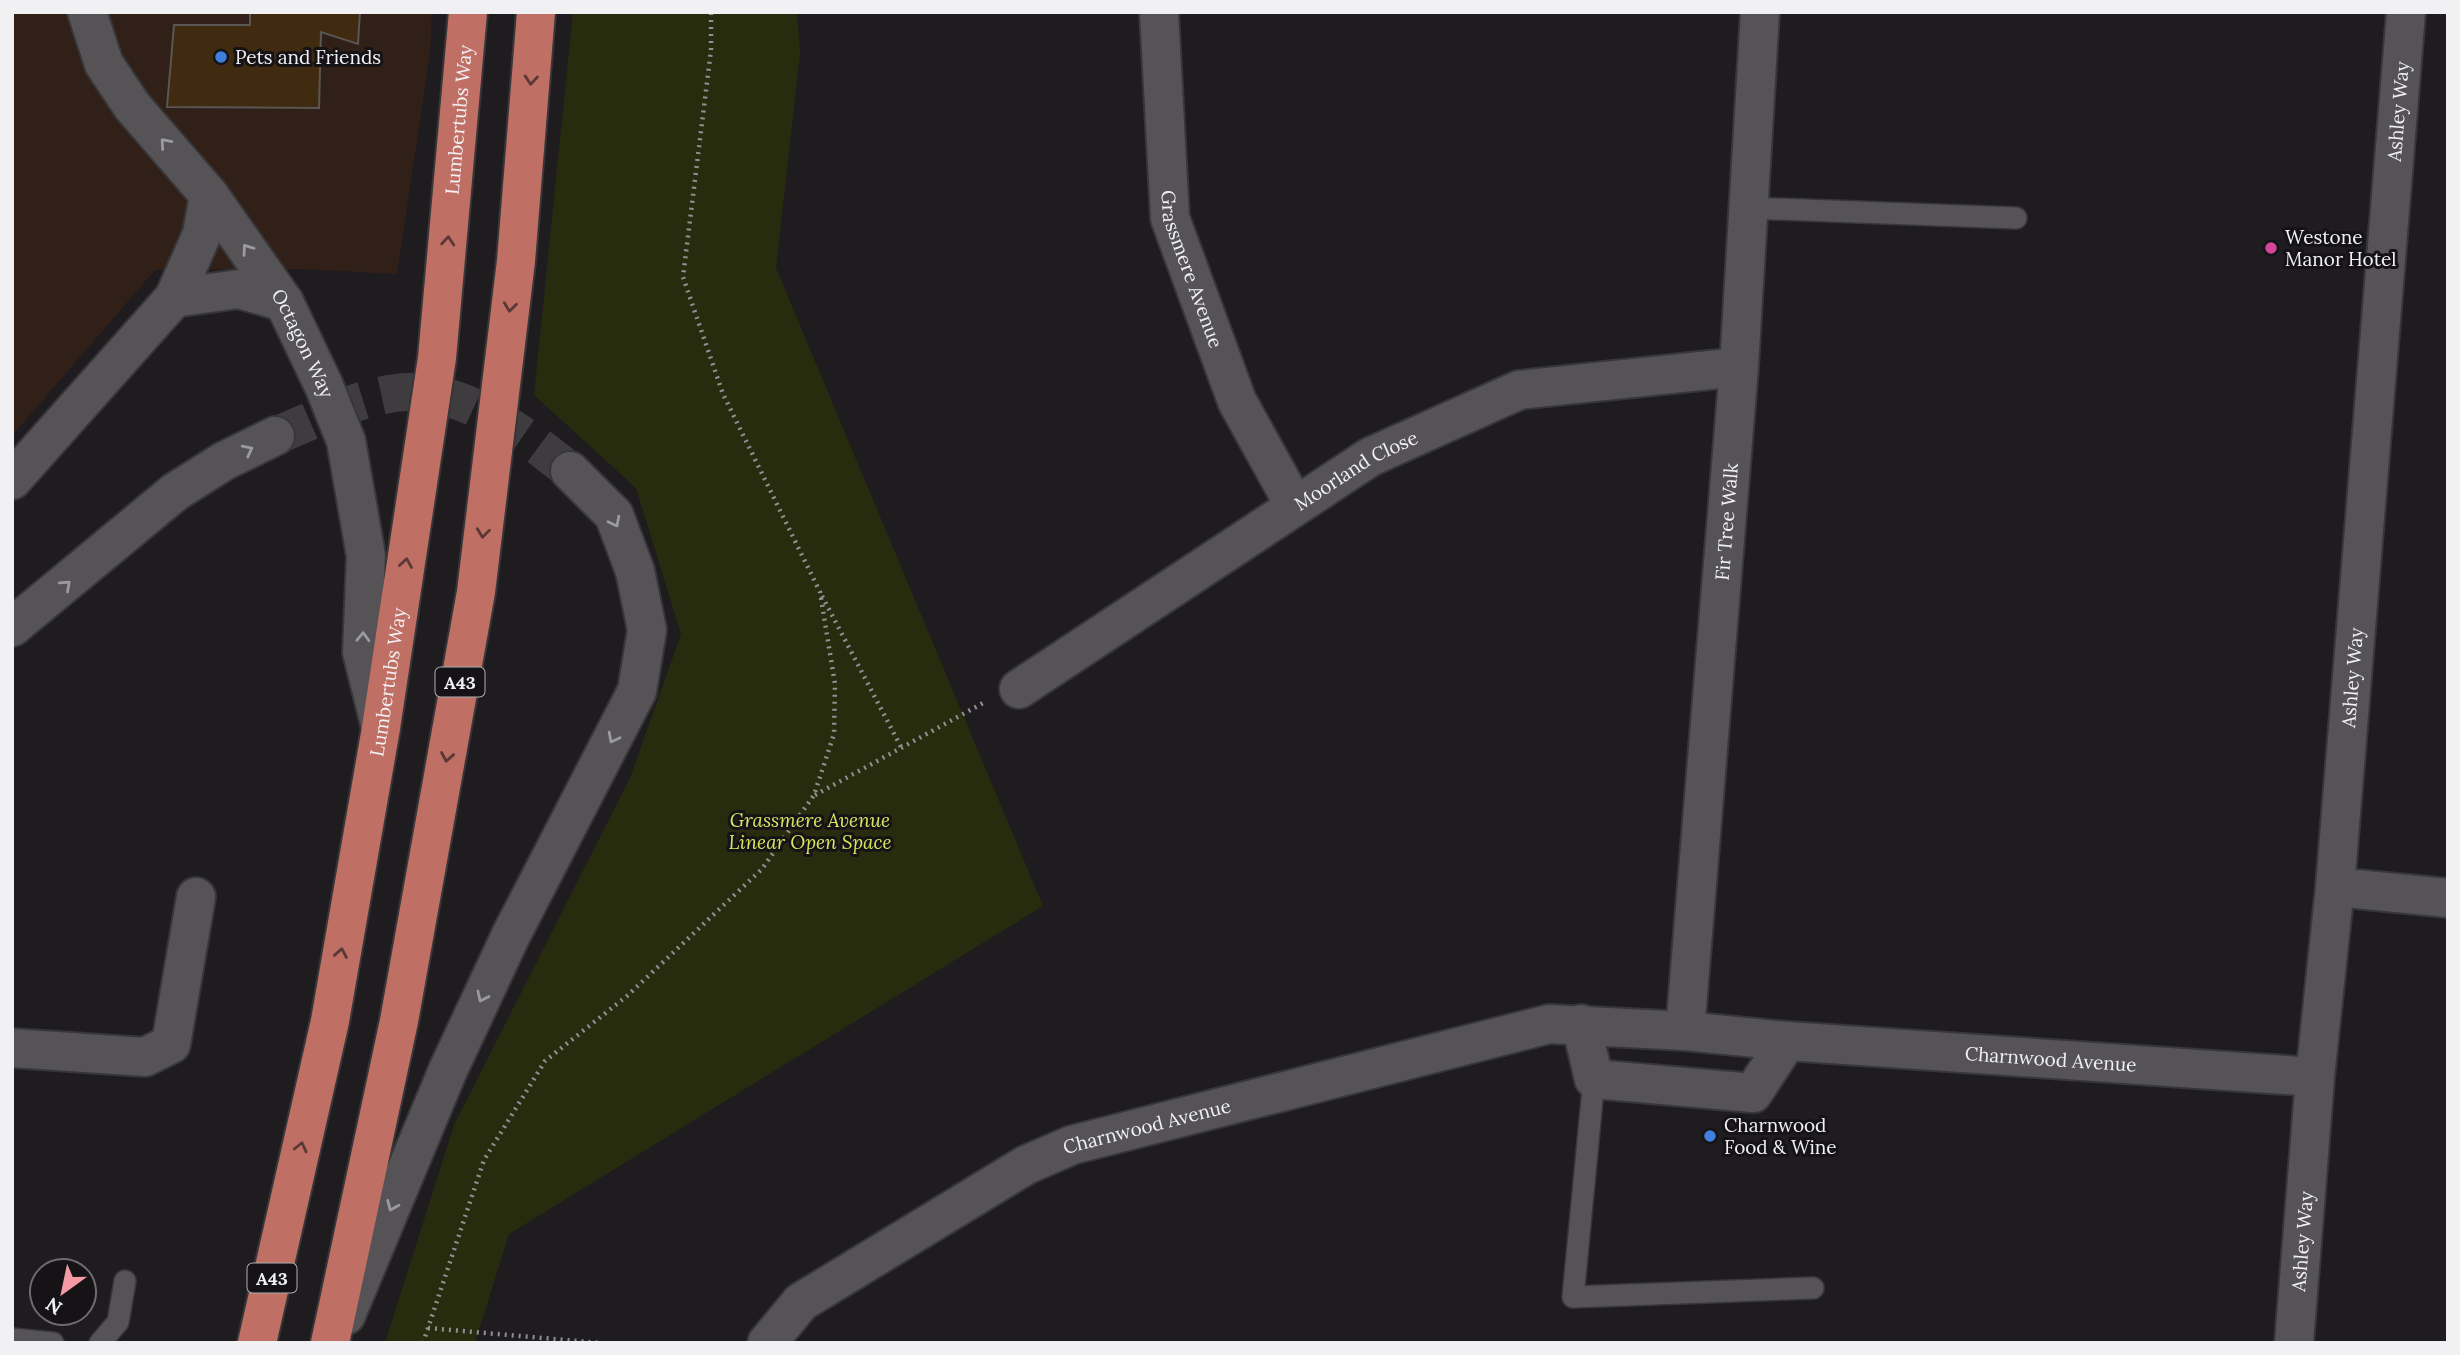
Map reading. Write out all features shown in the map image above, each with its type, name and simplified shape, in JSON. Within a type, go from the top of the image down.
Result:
[{"type":"highway","name":"Lumbertubs Way","points":[[257,1343],[330,1021],[381,728],[437,358],[468,12]]},
{"type":"highway","name":"A43","points":[[333,1343],[399,1021],[476,592],[516,261],[536,12]]},
{"type":"street","name":"Octagon Way","points":[[87,12],[104,64],[132,106],[209,195],[284,302],[346,441],[366,556],[362,652],[381,728]]},
{"type":"street","name":"Grassmere Avenue","points":[[1159,12],[1170,218],[1237,401],[1296,506]]},
{"type":"street","name":"Fir Tree Walk","points":[[1685,1031],[1739,367],[1760,12]]},
{"type":"street","name":"Ashley Way","points":[[2294,1343],[2315,1077],[2335,887],[2406,12]]},
{"type":"street","points":[[12,480],[174,298],[202,234],[209,195]]},
{"type":"street","points":[[174,298],[239,289],[284,302]]},
{"type":"street","name":"Moorland Close","points":[[1019,689],[1370,457],[1519,390],[1739,367]]},
{"type":"street","points":[[12,627],[175,492],[224,461],[275,436]]},
{"type":"street","points":[[333,1343],[448,1070],[511,935],[637,691],[647,630],[635,571],[614,515],[570,471]]},
{"type":"street","points":[[2335,887],[2448,898]]},
{"type":"street","points":[[12,1048],[145,1057],[171,1044],[196,897]]},
{"type":"street","name":"Charnwood Avenue","points":[[767,1343],[801,1302],[1026,1165],[1072,1144],[1549,1024],[1685,1031],[1787,1041],[2315,1077]]},
{"type":"street","points":[[1581,1024],[1594,1079],[1753,1093],[1787,1041]]},
{"type":"lane","points":[[1749,208],[2016,218]]},
{"type":"lane","points":[[1594,1079],[1573,1297],[1813,1288]]},
{"type":"lane","points":[[100,1343],[118,1322],[125,1281]]},
{"type":"lane","points":[[12,1339],[53,1343]]},
{"type":"path","points":[[711,12],[710,50],[683,276],[723,394],[820,592],[901,747]]},
{"type":"path","points":[[423,1343],[484,1160],[545,1061],[627,996],[702,929],[762,869],[814,796],[834,734],[835,696],[820,592]]},
{"type":"path","points":[[814,796],[978,704],[1019,689]]},
{"type":"path","points":[[428,1328],[600,1343]]},
{"type":"shaded area","points":[[12,12],[432,12],[430,53],[397,274],[301,269],[155,270],[12,436]]},
{"type":"green space","name":"Grassmere Avenue Linear Open Space","points":[[573,12],[797,12],[800,54],[776,268],[1043,906],[509,1234],[475,1343],[385,1343],[454,1125],[630,778],[681,634],[636,488],[534,395]]},
{"type":"building","points":[[250,12],[360,12],[358,44],[321,32],[319,108],[167,107],[174,25],[250,25]]},
{"type":"tunnel","points":[[275,436],[340,408],[375,397],[408,392],[430,394],[474,407],[495,418],[570,471]]},
{"type":"place","name":"Pets and Friends","points":[[221,57]]},
{"type":"place","name":"Westone Manor Hotel","points":[[2271,248]]},
{"type":"place","name":"Charnwood Food & Wine","points":[[1710,1136]]}]
